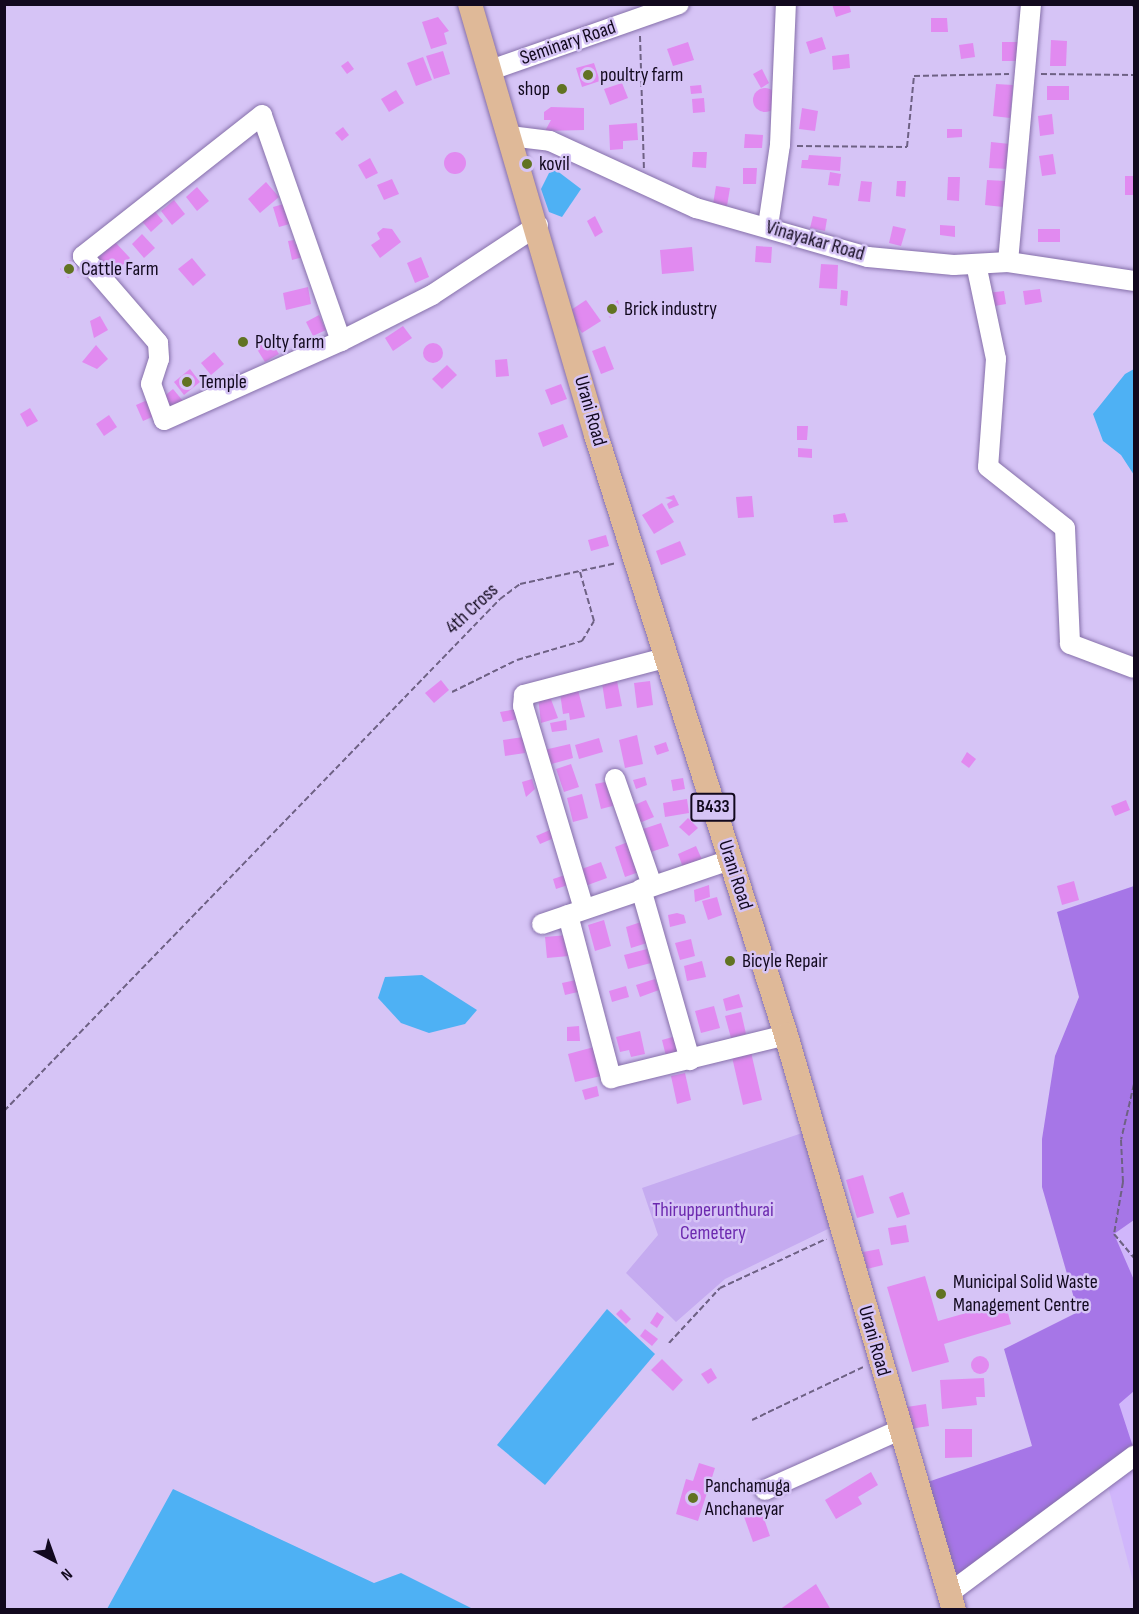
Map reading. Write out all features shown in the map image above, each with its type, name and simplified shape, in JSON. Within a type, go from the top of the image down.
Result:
[{"type":"main road","name":"Urani Road","points":[[470,4],[538,225],[665,658],[786,1035],[951,1602]]},
{"type":"street","name":"Seminary Road","points":[[490,70],[679,4]]},
{"type":"street","points":[[768,226],[780,145],[786,4]]},
{"type":"street","points":[[1008,262],[1031,4]]},
{"type":"street","points":[[341,341],[262,116],[83,256],[158,343],[159,359],[151,384],[164,420],[341,341],[432,295],[538,225]]},
{"type":"street","name":"Vinayakar Road","points":[[510,136],[550,141],[645,187],[696,208],[768,226],[868,257],[976,264],[1008,262],[1134,280]]},
{"type":"street","points":[[976,264],[996,359],[988,467],[1065,528],[1070,644],[1134,668]]},
{"type":"street","points":[[665,658],[524,695],[523,706],[576,912],[612,1078],[786,1035]]},
{"type":"street","points":[[615,779],[646,887],[690,1060]]},
{"type":"street","points":[[542,924],[730,860]]},
{"type":"street","points":[[765,1490],[900,1430]]},
{"type":"street","points":[[951,1602],[1134,1456]]},
{"type":"path","points":[[638,18],[645,187]]},
{"type":"path","points":[[780,145],[907,147],[914,75],[1026,73],[1134,75]]},
{"type":"path","name":"4th Cross","points":[[4,1111],[385,713],[520,584],[636,559]]},
{"type":"path","points":[[452,692],[517,660],[582,641],[594,621],[580,572]]},
{"type":"path","points":[[1134,1084],[1121,1140],[1123,1182],[1114,1234],[1134,1258]]},
{"type":"path","points":[[669,1343],[720,1288],[804,1245],[844,1234]]},
{"type":"path","points":[[752,1420],[879,1360]]},
{"type":"shaded area","points":[[1134,886],[1134,1220],[1114,1234],[1134,1280],[1134,1391],[1119,1404],[1134,1450],[957,1587],[922,1484],[1032,1446],[1004,1349],[1078,1312],[1042,1187],[1042,1139],[1055,1056],[1079,997],[1057,912]]},
{"type":"shaded area","points":[[1134,1220],[1134,1585],[1088,1410],[1114,1234]]},
{"type":"green space","name":"Thirupperunthurai Cemetery","points":[[805,1132],[832,1227],[725,1279],[676,1322],[626,1273],[658,1235],[642,1188]]},
{"type":"water","points":[[556,170],[581,189],[562,217],[549,212],[541,189],[549,173]]},
{"type":"water","points":[[1134,369],[1134,475],[1121,455],[1103,441],[1093,414],[1125,374]]},
{"type":"water","points":[[422,975],[477,1010],[465,1024],[429,1033],[401,1023],[378,998],[385,977]]},
{"type":"water","points":[[607,1309],[655,1354],[545,1485],[497,1445]]},
{"type":"water","points":[[173,1489],[374,1583],[401,1573],[473,1609],[107,1609]]},
{"type":"building","points":[[832,4],[849,4],[851,12],[836,17]]},
{"type":"building","points":[[438,17],[449,31],[444,33],[447,44],[431,49],[422,22]]},
{"type":"building","points":[[931,18],[947,18],[948,32],[931,32]]},
{"type":"building","points":[[822,37],[826,49],[810,54],[806,42]]},
{"type":"building","points":[[1051,40],[1067,41],[1066,66],[1050,66]]},
{"type":"building","points":[[688,42],[694,60],[673,66],[667,49]]},
{"type":"building","points":[[1002,42],[1018,42],[1017,61],[1002,61]]},
{"type":"building","points":[[973,43],[975,57],[961,59],[959,45]]},
{"type":"building","points":[[443,51],[450,74],[434,79],[426,56]]},
{"type":"building","points":[[849,54],[850,68],[833,70],[832,56]]},
{"type":"building","points":[[423,57],[432,80],[416,86],[407,63]]},
{"type":"building","points":[[348,61],[354,69],[347,74],[341,66]]},
{"type":"building","name":"poultry farm","points":[[594,63],[600,81],[582,87],[576,68]]},
{"type":"building","points":[[762,69],[769,83],[761,88],[753,74]]},
{"type":"building","name":"poultry farm","points":[[622,83],[628,98],[610,105],[604,89]]},
{"type":"building","points":[[996,84],[1013,85],[1010,118],[993,116]]},
{"type":"building","points":[[701,85],[702,93],[691,94],[690,86]]},
{"type":"building","points":[[1047,86],[1069,86],[1069,100],[1047,100]]},
{"type":"building","points":[[765,88],[774,91],[777,100],[774,109],[765,112],[756,109],[753,100],[756,91]]},
{"type":"building","points":[[396,90],[404,103],[389,112],[381,99]]},
{"type":"building","points":[[704,98],[705,112],[693,113],[692,99]]},
{"type":"building","points":[[551,107],[584,108],[584,130],[545,131],[551,120],[544,120],[544,112]]},
{"type":"building","points":[[802,108],[818,111],[815,131],[799,129]]},
{"type":"building","points":[[1052,114],[1054,134],[1040,136],[1038,116]]},
{"type":"building","points":[[637,123],[638,140],[623,141],[623,149],[610,150],[609,125]]},
{"type":"building","points":[[343,127],[349,135],[342,141],[335,133]]},
{"type":"building","points":[[947,129],[962,129],[962,137],[947,138]]},
{"type":"building","points":[[745,134],[763,135],[762,148],[744,148]]},
{"type":"building","points":[[991,142],[1010,144],[1008,169],[989,168]]},
{"type":"building","points":[[455,152],[463,155],[466,163],[463,171],[455,174],[447,171],[444,163],[447,155]]},
{"type":"building","points":[[693,152],[707,152],[706,168],[692,167]]},
{"type":"building","points":[[1053,154],[1056,174],[1042,176],[1039,156]]},
{"type":"building","points":[[809,155],[841,157],[840,171],[801,168],[802,160],[808,160]]},
{"type":"building","points":[[370,158],[378,173],[366,179],[358,165]]},
{"type":"building","points":[[743,168],[757,168],[756,184],[743,184]]},
{"type":"building","points":[[830,172],[841,174],[839,186],[828,185]]},
{"type":"building","points":[[1125,176],[1134,176],[1134,195],[1125,195]]},
{"type":"building","points":[[948,177],[960,177],[959,201],[947,200]]},
{"type":"building","points":[[392,179],[399,194],[384,200],[377,185]]},
{"type":"building","points":[[987,180],[1006,181],[1003,207],[985,205]]},
{"type":"building","points":[[861,181],[872,182],[870,202],[858,201]]},
{"type":"building","points":[[897,181],[906,181],[905,197],[896,196]]},
{"type":"building","points":[[266,182],[279,197],[260,213],[248,199]]},
{"type":"building","points":[[716,186],[730,188],[727,206],[713,204]]},
{"type":"building","points":[[197,187],[209,201],[197,211],[186,197]]},
{"type":"building","points":[[174,200],[185,214],[172,225],[161,211]]},
{"type":"building","points":[[287,203],[293,223],[279,227],[273,207]]},
{"type":"building","points":[[152,208],[163,221],[151,232],[140,219]]},
{"type":"building","points":[[595,216],[603,232],[595,237],[587,221]]},
{"type":"building","points":[[813,216],[827,219],[825,231],[810,228]]},
{"type":"building","points":[[940,225],[955,226],[955,237],[940,235]]},
{"type":"building","points":[[893,226],[906,229],[901,246],[889,243]]},
{"type":"building","points":[[383,228],[392,229],[401,242],[380,258],[371,245],[380,239],[377,233]]},
{"type":"building","points":[[1038,229],[1060,229],[1060,242],[1038,242]]},
{"type":"building","points":[[142,234],[155,248],[144,258],[132,244]]},
{"type":"building","points":[[294,240],[295,244],[304,242],[307,256],[292,260],[288,241]]},
{"type":"building","points":[[115,242],[130,258],[113,274],[98,258]]},
{"type":"building","points":[[756,246],[772,247],[771,263],[755,262]]},
{"type":"building","points":[[692,247],[694,271],[662,274],[660,250]]},
{"type":"building","points":[[421,257],[429,277],[415,283],[407,263]]},
{"type":"building","points":[[192,258],[206,275],[193,286],[178,269]]},
{"type":"building","name":"Cattle Farm","points":[[70,260],[78,270],[68,278],[60,269]]},
{"type":"building","points":[[821,264],[838,265],[837,289],[819,288]]},
{"type":"building","points":[[308,287],[311,304],[286,310],[283,293]]},
{"type":"building","points":[[1040,289],[1042,302],[1025,305],[1023,291]]},
{"type":"building","points":[[841,290],[848,291],[847,306],[840,305]]},
{"type":"building","points":[[1004,291],[1006,304],[989,307],[987,293]]},
{"type":"building","points":[[586,300],[601,321],[582,333],[568,312]]},
{"type":"building","name":"Brick industry","points":[[618,300],[620,311],[610,318],[604,310]]},
{"type":"building","points":[[319,315],[326,330],[313,336],[306,322]]},
{"type":"building","points":[[100,316],[108,330],[94,338],[90,321]]},
{"type":"building","points":[[403,326],[412,338],[393,351],[385,338]]},
{"type":"building","name":"Polty farm","points":[[245,335],[249,347],[241,350],[236,338]]},
{"type":"building","points":[[268,337],[279,354],[265,362],[255,346]]},
{"type":"building","points":[[433,343],[440,346],[443,353],[440,360],[433,363],[426,360],[423,353],[426,346]]},
{"type":"building","points":[[96,345],[108,359],[97,369],[82,362]]},
{"type":"building","points":[[605,346],[614,369],[601,374],[592,351]]},
{"type":"building","points":[[214,352],[224,364],[211,375],[201,363]]},
{"type":"building","points":[[507,359],[509,376],[496,377],[495,360]]},
{"type":"building","points":[[447,365],[457,375],[442,389],[432,379]]},
{"type":"building","name":"Temple","points":[[190,369],[200,382],[184,395],[174,382]]},
{"type":"building","points":[[561,384],[567,399],[551,405],[545,390]]},
{"type":"building","points":[[173,389],[183,401],[173,409],[163,397]]},
{"type":"building","points":[[152,398],[159,414],[143,421],[136,405]]},
{"type":"building","points":[[30,408],[38,421],[27,427],[20,414]]},
{"type":"building","points":[[109,415],[117,427],[104,436],[96,424]]},
{"type":"building","points":[[563,424],[568,437],[543,447],[538,433]]},
{"type":"building","points":[[797,426],[808,426],[807,440],[797,440]]},
{"type":"building","points":[[798,448],[812,449],[812,458],[798,457]]},
{"type":"building","points":[[674,495],[679,505],[669,509],[667,504],[673,500],[665,498]]},
{"type":"building","points":[[752,496],[754,517],[738,518],[736,497]]},
{"type":"building","points":[[662,503],[674,522],[654,534],[642,515]]},
{"type":"building","points":[[845,513],[848,522],[834,523],[833,515]]},
{"type":"building","points":[[606,535],[609,546],[591,551],[588,540]]},
{"type":"building","points":[[680,541],[686,555],[661,565],[656,551]]},
{"type":"building","points":[[441,680],[449,690],[434,703],[425,693]]},
{"type":"building","points":[[617,681],[622,706],[606,709],[602,683]]},
{"type":"building","points":[[650,681],[653,705],[637,708],[634,683]]},
{"type":"building","points":[[578,690],[585,717],[570,720],[569,713],[563,714],[560,693]]},
{"type":"building","points":[[549,694],[558,718],[541,723],[538,697]]},
{"type":"building","points":[[516,709],[518,719],[503,722],[500,712]]},
{"type":"building","points":[[566,720],[567,730],[552,732],[550,723]]},
{"type":"building","points":[[637,735],[643,764],[625,768],[619,740]]},
{"type":"building","points":[[523,737],[525,753],[505,756],[503,740]]},
{"type":"building","points":[[599,738],[603,752],[579,759],[575,745]]},
{"type":"building","points":[[666,742],[669,751],[657,755],[654,746]]},
{"type":"building","points":[[570,744],[573,758],[548,765],[544,750]]},
{"type":"building","points":[[967,752],[976,759],[969,768],[961,762]]},
{"type":"building","points":[[571,764],[579,787],[564,792],[556,769]]},
{"type":"building","points":[[645,777],[647,785],[636,789],[633,780]]},
{"type":"building","points":[[683,778],[685,789],[673,791],[671,780]]},
{"type":"building","points":[[532,779],[535,789],[526,797],[522,782]]},
{"type":"building","points":[[610,781],[616,805],[601,809],[595,784]]},
{"type":"building","points":[[582,794],[588,818],[573,822],[567,798]]},
{"type":"building","points":[[687,799],[689,813],[665,817],[663,803]]},
{"type":"building","points":[[646,800],[654,817],[637,824],[630,807]]},
{"type":"building","points":[[1126,800],[1130,810],[1115,816],[1111,806]]},
{"type":"building","points":[[688,818],[698,828],[689,836],[679,827]]},
{"type":"building","points":[[661,823],[669,846],[651,852],[643,829]]},
{"type":"building","points":[[550,830],[554,838],[540,844],[536,836]]},
{"type":"building","points":[[628,842],[639,872],[625,877],[615,847]]},
{"type":"building","points":[[696,846],[703,862],[684,870],[678,854]]},
{"type":"building","points":[[601,862],[607,878],[585,886],[579,870]]},
{"type":"building","points":[[568,874],[571,884],[556,889],[553,879]]},
{"type":"building","points":[[1074,881],[1079,900],[1062,905],[1057,886]]},
{"type":"building","points":[[709,885],[710,897],[695,902],[694,890]]},
{"type":"building","points":[[717,897],[722,915],[708,920],[702,901]]},
{"type":"building","points":[[677,913],[684,915],[686,923],[670,927],[668,915]]},
{"type":"building","points":[[604,920],[611,946],[595,951],[588,925]]},
{"type":"building","points":[[641,922],[647,943],[631,948],[626,927]]},
{"type":"building","points":[[567,935],[569,956],[547,958],[545,937]]},
{"type":"building","points":[[691,939],[695,956],[680,960],[675,943]]},
{"type":"building","points":[[647,949],[651,963],[628,969],[624,955]]},
{"type":"building","name":"Bicyle Repair","points":[[734,955],[736,964],[727,967],[724,957]]},
{"type":"building","points":[[702,961],[706,977],[687,981],[684,966]]},
{"type":"building","points":[[655,979],[659,990],[640,997],[636,985]]},
{"type":"building","points":[[576,980],[578,992],[565,995],[562,983]]},
{"type":"building","points":[[626,986],[629,997],[612,1002],[609,991]]},
{"type":"building","points":[[739,994],[743,1007],[726,1011],[723,999]]},
{"type":"building","points":[[714,1006],[720,1028],[701,1033],[695,1011]]},
{"type":"building","points":[[741,1012],[746,1034],[731,1038],[725,1016]]},
{"type":"building","points":[[579,1026],[580,1041],[567,1041],[567,1027]]},
{"type":"building","points":[[640,1031],[645,1054],[631,1057],[629,1050],[620,1052],[616,1037]]},
{"type":"building","points":[[676,1036],[681,1051],[666,1056],[662,1040]]},
{"type":"building","points":[[594,1047],[601,1076],[575,1082],[568,1054]]},
{"type":"building","points":[[751,1052],[762,1100],[743,1105],[732,1057]]},
{"type":"building","points":[[685,1073],[691,1100],[677,1104],[671,1076]]},
{"type":"building","points":[[597,1086],[599,1096],[585,1100],[582,1090]]},
{"type":"building","points":[[863,1175],[874,1213],[857,1218],[846,1180]]},
{"type":"building","points":[[903,1192],[910,1214],[897,1218],[889,1197]]},
{"type":"building","points":[[906,1225],[909,1242],[891,1245],[888,1228]]},
{"type":"building","points":[[879,1249],[883,1265],[867,1269],[863,1252]]},
{"type":"building","points":[[925,1276],[938,1321],[1005,1302],[1011,1324],[944,1344],[949,1362],[912,1372],[887,1287]]},
{"type":"building","points":[[621,1309],[631,1319],[626,1324],[616,1314]]},
{"type":"building","points":[[657,1312],[664,1317],[657,1328],[650,1323]]},
{"type":"building","points":[[645,1329],[658,1339],[652,1346],[640,1336]]},
{"type":"building","points":[[980,1356],[988,1361],[989,1365],[984,1373],[980,1374],[972,1369],[971,1365],[976,1357]]},
{"type":"building","points":[[662,1359],[683,1380],[673,1391],[651,1370]]},
{"type":"building","points":[[711,1368],[717,1378],[708,1384],[701,1374]]},
{"type":"building","points":[[984,1378],[985,1397],[976,1397],[977,1405],[942,1409],[940,1380]]},
{"type":"building","points":[[926,1404],[929,1426],[910,1429],[907,1407]]},
{"type":"building","points":[[945,1429],[972,1429],[972,1457],[945,1458]]},
{"type":"building","name":"Panchamuga Anchaneyar","points":[[699,1463],[715,1468],[698,1521],[676,1514],[686,1479],[693,1481]]},
{"type":"building","points":[[871,1472],[878,1485],[858,1497],[862,1504],[836,1519],[825,1500]]},
{"type":"building","points":[[759,1504],[770,1536],[753,1542],[742,1511]]},
{"type":"building","points":[[816,1584],[831,1610],[779,1610]]},
{"type":"place","name":"poultry farm","points":[[588,75]]},
{"type":"place","name":"shop","points":[[562,89]]},
{"type":"place","name":"kovil","points":[[527,164]]},
{"type":"place","name":"Cattle Farm","points":[[69,269]]},
{"type":"place","name":"Brick industry","points":[[612,309]]},
{"type":"place","name":"Polty farm","points":[[243,342]]},
{"type":"place","name":"Temple","points":[[187,382]]},
{"type":"place","name":"Bicyle Repair","points":[[730,961]]},
{"type":"place","name":"Municipal Solid Waste Management Centre","points":[[941,1294]]},
{"type":"place","name":"Panchamuga Anchaneyar","points":[[693,1498]]}]
